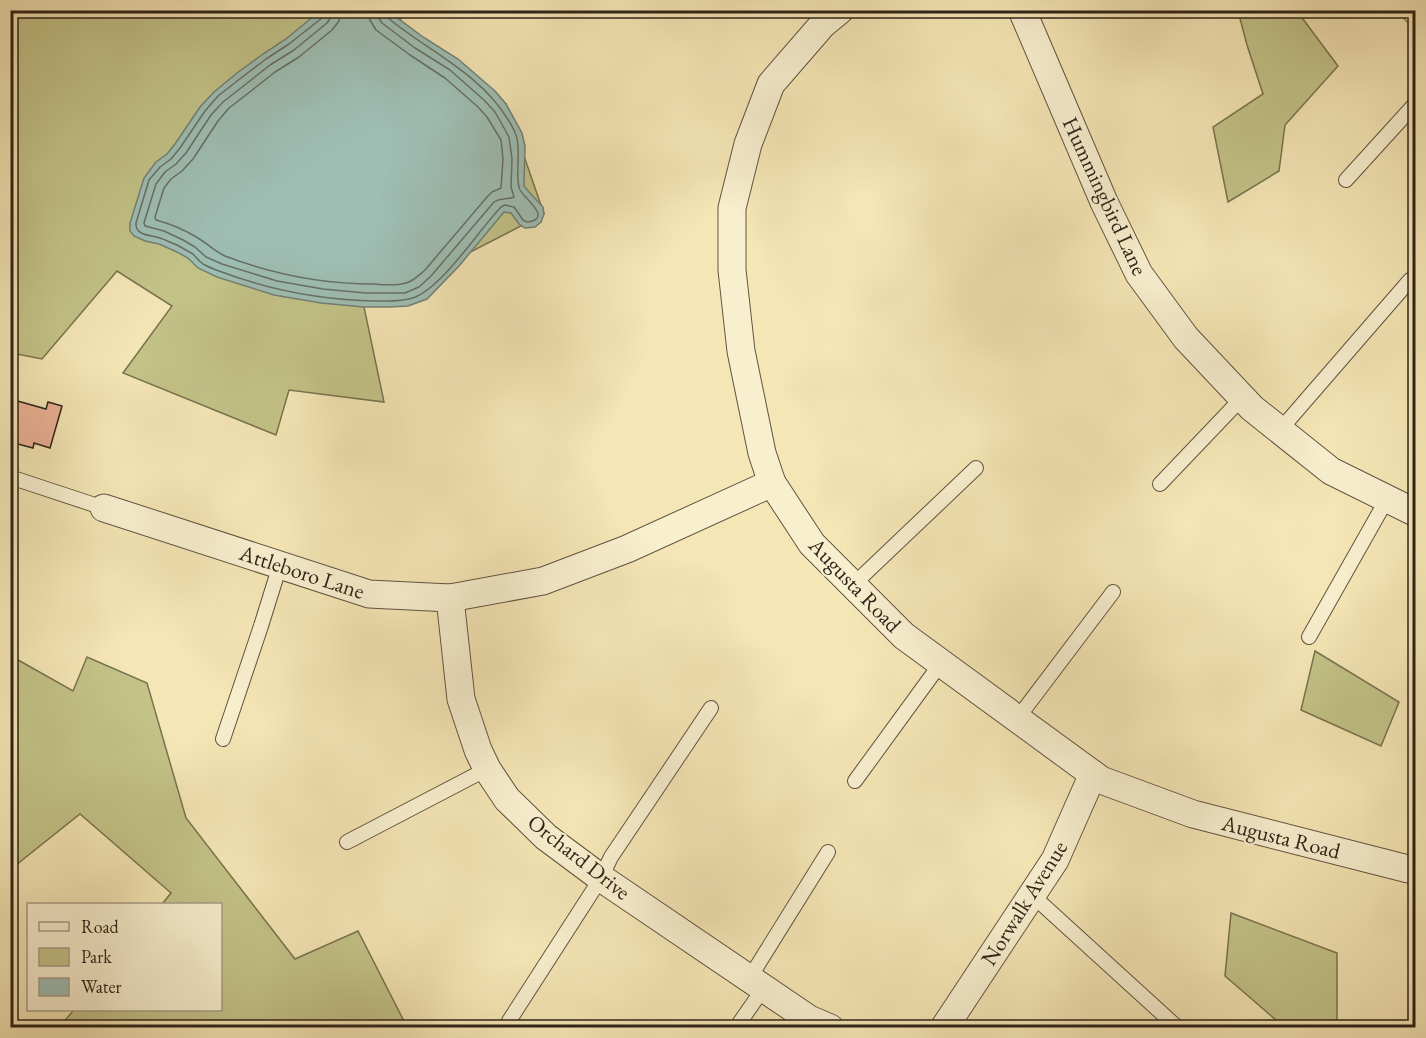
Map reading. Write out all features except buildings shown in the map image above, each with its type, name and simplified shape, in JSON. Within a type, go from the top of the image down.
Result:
[{"type":"street","name":"Augusta Road","points":[[840,10],[823,24],[771,84],[748,144],[732,208],[732,270],[741,351],[762,453],[772,483],[812,544],[904,636],[1101,780],[1193,814],[1408,869],[1416,869]]},
{"type":"street","name":"Hummingbird Lane","points":[[1022,10],[1104,201],[1139,274],[1186,338],[1252,408],[1331,471],[1416,513]]},
{"type":"street","name":"Attleboro Lane","points":[[104,508],[369,594],[450,598],[543,581],[627,549],[772,483]]},
{"type":"street","name":"Orchard Drive","points":[[450,598],[462,699],[478,750],[487,769],[507,799],[546,837],[600,878],[809,1019],[830,1028]]},
{"type":"street","name":"Norwalk Avenue","points":[[945,1028],[1055,860],[1093,774]]},
{"type":"lane","points":[[1346,180],[1416,103]]},
{"type":"lane","points":[[1280,430],[1410,280]]},
{"type":"lane","points":[[1160,484],[1242,398]]},
{"type":"lane","points":[[853,585],[976,468]]},
{"type":"lane","points":[[10,477],[104,508]]},
{"type":"lane","points":[[1309,637],[1387,499]]},
{"type":"lane","points":[[223,739],[280,565]]},
{"type":"lane","points":[[1017,719],[1113,592]]},
{"type":"lane","points":[[855,781],[941,663]]},
{"type":"lane","points":[[509,1021],[611,858],[711,708]]},
{"type":"lane","points":[[347,842],[487,769]]},
{"type":"lane","points":[[736,1028],[756,984],[828,852]]},
{"type":"lane","points":[[1032,895],[1178,1028]]},
{"type":"green space","points":[[10,11],[406,11],[400,20],[506,104],[544,214],[364,307],[384,402],[289,390],[276,435],[123,373],[172,306],[117,271],[42,359],[11,353]]},
{"type":"green space","points":[[1238,11],[1297,11],[1338,66],[1285,125],[1279,171],[1228,202],[1213,127],[1263,94]]},
{"type":"green space","points":[[1315,651],[1399,702],[1381,746],[1301,710]]},
{"type":"green space","points":[[11,656],[73,691],[87,657],[147,683],[186,818],[295,959],[358,931],[407,1027],[59,1027],[73,1011],[222,1011],[222,903],[163,903],[171,893],[80,814],[11,869]]},
{"type":"green space","points":[[1231,913],[1337,953],[1337,1027],[1284,1027],[1225,976]]},
{"type":"water","points":[[323,10],[388,11],[458,59],[495,91],[506,104],[522,133],[525,146],[524,186],[543,207],[544,214],[541,222],[535,227],[525,228],[511,213],[504,212],[459,266],[427,299],[408,306],[364,307],[274,295],[217,277],[198,268],[188,258],[177,252],[145,241],[134,236],[130,231],[130,223],[144,178],[156,162],[175,144],[200,107],[237,73]]}]
